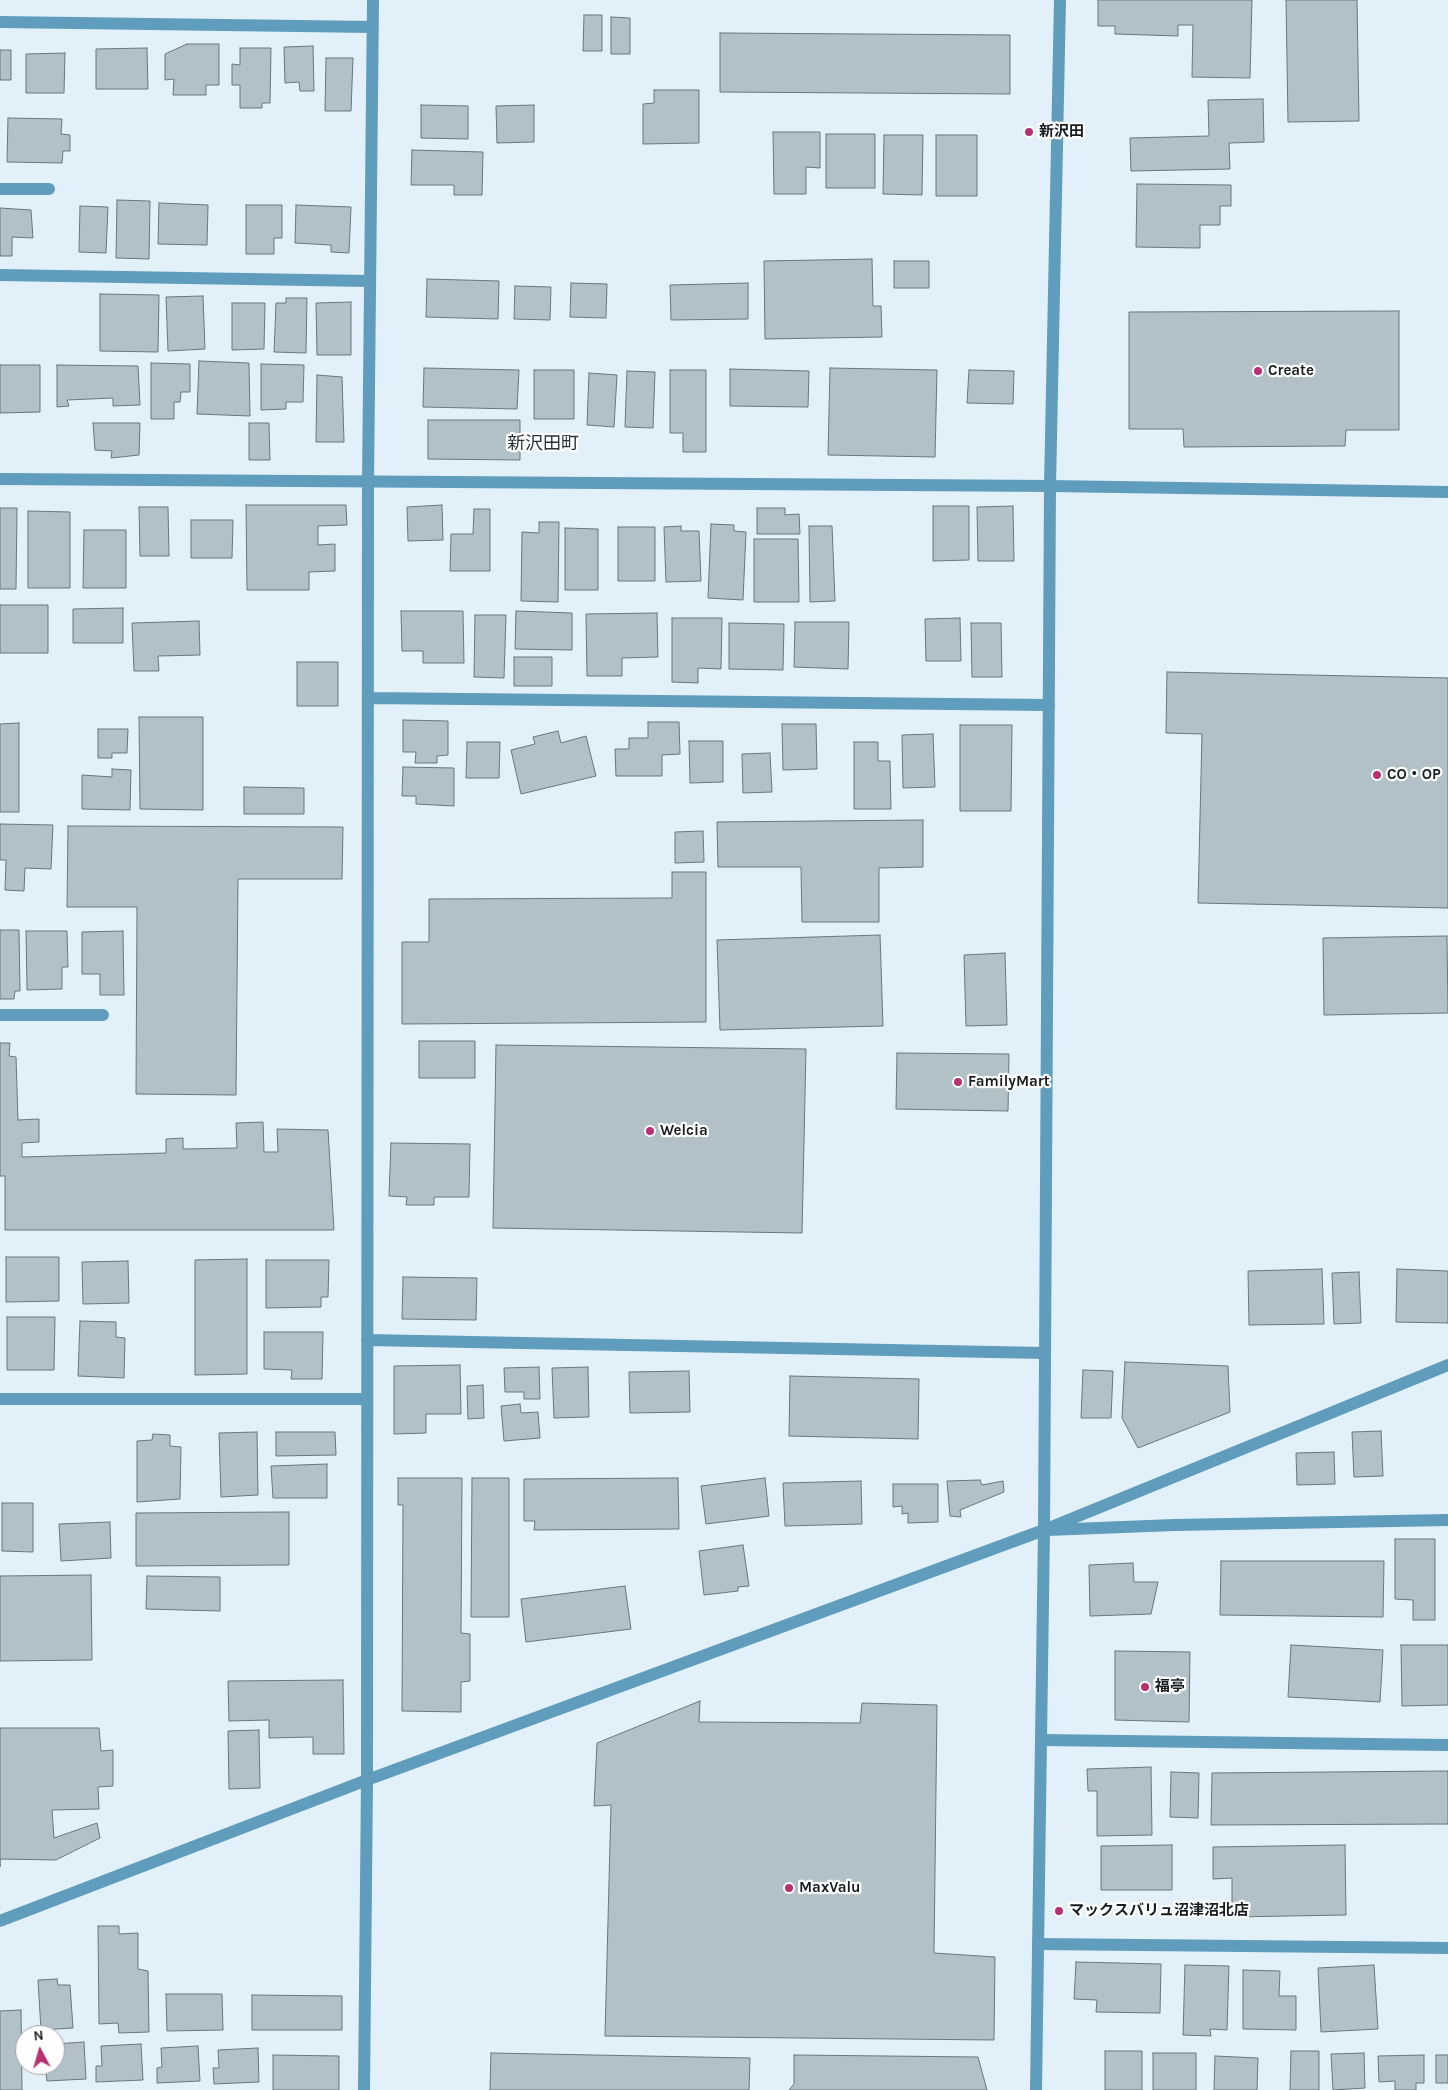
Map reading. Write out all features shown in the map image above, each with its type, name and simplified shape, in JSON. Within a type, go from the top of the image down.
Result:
[{"type":"street","points":[[364,2090],[368,482],[373,0]]},
{"type":"street","points":[[1036,2090],[1044,1530],[1050,486],[1060,0]]},
{"type":"street","points":[[0,22],[373,27]]},
{"type":"street","points":[[0,189],[49,189]]},
{"type":"street","points":[[0,276],[370,281]]},
{"type":"street","points":[[0,479],[1050,486],[1448,492]]},
{"type":"street","points":[[368,698],[1049,706]]},
{"type":"street","points":[[0,1015],[103,1014]]},
{"type":"street","points":[[367,1340],[1045,1353]]},
{"type":"street","points":[[0,1921],[366,1780],[1044,1530],[1448,1365]]},
{"type":"street","points":[[0,1399],[367,1399]]},
{"type":"street","points":[[1044,1530],[1184,1525],[1448,1520]]},
{"type":"street","points":[[1041,1740],[1448,1745]]},
{"type":"street","points":[[1038,1944],[1448,1948]]},
{"type":"building","points":[[1098,0],[1252,0],[1250,78],[1192,77],[1193,25],[1178,25],[1178,36],[1115,34],[1115,26],[1098,26]]},
{"type":"building","points":[[1286,0],[1357,0],[1359,121],[1288,122]]},
{"type":"building","points":[[584,15],[602,15],[602,51],[583,51]]},
{"type":"building","points":[[611,17],[630,18],[630,54],[611,54]]},
{"type":"building","points":[[720,33],[1010,35],[1010,94],[720,92]]},
{"type":"building","points":[[187,44],[219,44],[219,85],[206,85],[206,95],[173,95],[174,79],[165,80],[165,54]]},
{"type":"building","points":[[313,46],[314,91],[300,91],[299,82],[285,83],[284,47]]},
{"type":"building","points":[[147,48],[148,89],[96,89],[96,49]]},
{"type":"building","points":[[240,48],[271,48],[270,103],[262,103],[262,108],[240,108],[240,85],[232,85],[232,64],[240,65]]},
{"type":"building","points":[[0,50],[11,50],[11,80],[0,80]]},
{"type":"building","points":[[65,53],[64,93],[26,93],[26,54]]},
{"type":"building","points":[[326,58],[353,58],[351,111],[325,111]]},
{"type":"building","points":[[654,90],[699,90],[699,143],[643,144],[643,104],[654,103]]},
{"type":"building","points":[[1263,99],[1264,142],[1229,143],[1230,169],[1131,171],[1130,138],[1209,136],[1208,100]]},
{"type":"building","points":[[421,105],[468,106],[468,139],[421,138]]},
{"type":"building","points":[[534,105],[534,142],[497,143],[496,106]]},
{"type":"building","points":[[8,118],[62,119],[61,134],[70,135],[70,151],[63,151],[62,163],[7,162]]},
{"type":"building","points":[[773,132],[820,132],[820,168],[806,167],[806,194],[774,194]]},
{"type":"building","points":[[826,134],[875,134],[875,188],[826,188]]},
{"type":"building","points":[[884,135],[923,135],[922,195],[883,194]]},
{"type":"building","points":[[936,135],[977,135],[977,196],[936,196]]},
{"type":"building","points":[[412,150],[483,152],[482,195],[454,195],[454,185],[411,185]]},
{"type":"building","points":[[1137,184],[1231,185],[1231,206],[1220,206],[1220,225],[1200,225],[1200,248],[1136,247]]},
{"type":"building","points":[[117,200],[150,201],[149,259],[116,258]]},
{"type":"building","points":[[159,203],[208,205],[207,245],[158,244]]},
{"type":"building","points":[[246,205],[282,205],[282,238],[274,238],[274,254],[246,254]]},
{"type":"building","points":[[296,205],[351,207],[349,253],[331,252],[331,245],[295,243]]},
{"type":"building","points":[[80,206],[108,207],[106,253],[79,252]]},
{"type":"building","points":[[0,208],[31,210],[33,238],[12,237],[12,256],[0,256]]},
{"type":"building","points":[[872,259],[873,306],[881,306],[882,337],[765,339],[764,261]]},
{"type":"building","points":[[894,261],[929,261],[929,288],[894,288]]},
{"type":"building","points":[[427,279],[499,281],[498,319],[426,317]]},
{"type":"building","points":[[571,283],[607,284],[606,318],[570,317]]},
{"type":"building","points":[[748,283],[748,319],[671,320],[670,285]]},
{"type":"building","points":[[515,286],[551,287],[550,320],[514,319]]},
{"type":"building","points":[[100,294],[159,295],[158,352],[100,351]]},
{"type":"building","points":[[203,296],[205,349],[168,351],[166,297]]},
{"type":"building","points":[[286,298],[307,298],[306,353],[274,352],[276,303],[286,303]]},
{"type":"building","points":[[351,302],[351,355],[317,355],[316,303]]},
{"type":"building","points":[[232,303],[265,303],[264,349],[232,350]]},
{"type":"building","points":[[1399,311],[1399,430],[1346,430],[1345,446],[1184,447],[1183,429],[1129,429],[1129,312]]},
{"type":"building","points":[[199,361],[249,363],[250,416],[197,414]]},
{"type":"building","points":[[151,363],[190,364],[190,392],[181,392],[180,402],[174,402],[174,419],[151,419]]},
{"type":"building","points":[[261,364],[304,365],[303,402],[286,402],[286,409],[261,410]]},
{"type":"building","points":[[0,365],[40,365],[40,412],[0,413]]},
{"type":"building","points":[[57,365],[138,366],[140,405],[113,406],[113,398],[67,400],[69,406],[57,407]]},
{"type":"building","points":[[424,368],[519,370],[517,409],[423,407]]},
{"type":"building","points":[[830,368],[937,370],[935,457],[828,455]]},
{"type":"building","points":[[730,369],[809,371],[808,407],[730,406]]},
{"type":"building","points":[[534,370],[574,370],[574,419],[534,419]]},
{"type":"building","points":[[670,370],[706,370],[706,452],[683,452],[683,433],[670,433]]},
{"type":"building","points":[[969,370],[1014,371],[1013,404],[967,403]]},
{"type":"building","points":[[627,371],[655,372],[653,428],[625,427]]},
{"type":"building","points":[[589,373],[617,375],[614,427],[587,425]]},
{"type":"building","points":[[317,375],[342,377],[344,442],[316,442]]},
{"type":"building","points":[[428,420],[520,420],[520,460],[428,459]]},
{"type":"building","points":[[93,423],[140,423],[139,455],[111,458],[112,451],[95,450]]},
{"type":"building","points":[[249,423],[269,423],[270,460],[249,460]]},
{"type":"building","points":[[246,505],[346,505],[347,525],[318,526],[318,545],[335,544],[335,571],[309,572],[309,590],[247,590]]},
{"type":"building","points":[[442,505],[443,540],[408,541],[407,507]]},
{"type":"building","points":[[933,506],[969,506],[969,560],[933,561]]},
{"type":"building","points":[[1013,506],[1014,561],[978,561],[977,507]]},
{"type":"building","points":[[139,507],[168,507],[169,556],[140,556]]},
{"type":"building","points":[[0,508],[17,508],[16,589],[0,589]]},
{"type":"building","points":[[757,508],[785,508],[785,515],[799,514],[800,534],[757,534]]},
{"type":"building","points":[[474,509],[490,509],[490,571],[450,571],[451,534],[473,534]]},
{"type":"building","points":[[28,511],[70,512],[70,588],[28,588]]},
{"type":"building","points":[[191,520],[233,520],[232,558],[191,558]]},
{"type":"building","points":[[539,522],[559,522],[558,602],[521,601],[522,532],[539,533]]},
{"type":"building","points":[[711,524],[734,525],[734,531],[746,532],[743,600],[708,598]]},
{"type":"building","points":[[681,526],[681,531],[699,531],[701,581],[666,582],[664,527]]},
{"type":"building","points":[[809,526],[832,526],[835,601],[810,602]]},
{"type":"building","points":[[618,527],[655,527],[655,581],[618,581]]},
{"type":"building","points":[[565,528],[598,529],[598,590],[565,590]]},
{"type":"building","points":[[84,530],[126,530],[126,588],[83,588]]},
{"type":"building","points":[[754,539],[798,539],[799,602],[754,602]]},
{"type":"building","points":[[0,605],[48,605],[48,653],[0,653]]},
{"type":"building","points":[[123,608],[123,643],[73,643],[73,609]]},
{"type":"building","points":[[401,611],[463,611],[464,663],[423,663],[423,651],[402,651]]},
{"type":"building","points":[[516,611],[572,613],[572,650],[515,649]]},
{"type":"building","points":[[657,613],[658,657],[622,658],[622,676],[587,676],[586,614]]},
{"type":"building","points":[[475,615],[506,615],[504,678],[474,677]]},
{"type":"building","points":[[672,618],[722,618],[721,669],[698,668],[698,683],[672,682]]},
{"type":"building","points":[[960,618],[961,661],[926,661],[925,619]]},
{"type":"building","points":[[199,621],[200,655],[158,656],[159,671],[134,671],[132,623]]},
{"type":"building","points":[[795,622],[849,622],[848,669],[794,667]]},
{"type":"building","points":[[729,623],[784,624],[783,670],[729,669]]},
{"type":"building","points":[[971,623],[1001,623],[1002,677],[972,677]]},
{"type":"building","points":[[514,657],[552,657],[552,686],[514,686]]},
{"type":"building","points":[[297,662],[338,662],[338,706],[297,706]]},
{"type":"building","points":[[1167,672],[1448,678],[1448,908],[1198,903],[1202,734],[1166,733]]},
{"type":"building","points":[[139,717],[203,717],[203,810],[140,809]]},
{"type":"building","points":[[403,720],[448,721],[448,755],[437,756],[437,763],[415,763],[416,752],[403,752]]},
{"type":"building","points":[[648,722],[679,722],[680,754],[662,755],[662,776],[616,776],[615,749],[629,749],[629,738],[648,738]]},
{"type":"building","points":[[19,723],[19,812],[0,812],[0,724]]},
{"type":"building","points":[[782,724],[816,724],[817,769],[783,770]]},
{"type":"building","points":[[960,725],[1012,725],[1011,811],[960,811]]},
{"type":"building","points":[[98,729],[128,729],[127,753],[112,753],[112,758],[98,758]]},
{"type":"building","points":[[558,731],[561,743],[586,736],[596,776],[521,794],[511,750],[535,744],[533,737]]},
{"type":"building","points":[[933,734],[935,787],[903,788],[902,735]]},
{"type":"building","points":[[689,741],[723,741],[723,782],[690,783]]},
{"type":"building","points":[[467,742],[500,742],[499,778],[466,778]]},
{"type":"building","points":[[854,742],[878,742],[878,761],[890,761],[891,809],[854,809]]},
{"type":"building","points":[[770,753],[772,792],[743,793],[742,754]]},
{"type":"building","points":[[403,767],[454,768],[454,806],[416,804],[416,796],[402,796]]},
{"type":"building","points":[[112,769],[131,770],[130,810],[82,809],[82,775],[112,777]]},
{"type":"building","points":[[244,787],[304,788],[304,814],[244,814]]},
{"type":"building","points":[[923,820],[923,867],[879,868],[879,922],[802,922],[801,867],[718,867],[717,822]]},
{"type":"building","points":[[0,824],[53,825],[51,869],[25,868],[24,891],[5,890],[6,860],[0,860]]},
{"type":"building","points":[[68,826],[343,827],[342,879],[238,879],[236,1095],[136,1094],[137,907],[67,907]]},
{"type":"building","points":[[703,831],[704,862],[675,863],[675,832]]},
{"type":"building","points":[[672,872],[706,872],[706,1022],[402,1024],[402,942],[429,942],[429,899],[672,898]]},
{"type":"building","points":[[0,930],[19,930],[20,991],[15,991],[14,999],[0,999]]},
{"type":"building","points":[[26,931],[67,931],[68,967],[62,967],[62,989],[27,990]]},
{"type":"building","points":[[123,931],[124,995],[100,995],[100,974],[82,974],[82,932]]},
{"type":"building","points":[[880,935],[883,1026],[720,1030],[717,940]]},
{"type":"building","points":[[1447,936],[1448,1013],[1324,1015],[1323,938]]},
{"type":"building","points":[[1005,953],[1007,1025],[966,1026],[964,955]]},
{"type":"building","points":[[419,1041],[475,1041],[475,1078],[419,1078]]},
{"type":"building","points":[[0,1043],[10,1043],[9,1056],[16,1057],[18,1120],[39,1119],[39,1142],[22,1143],[22,1157],[166,1153],[166,1139],[183,1138],[183,1149],[237,1148],[236,1123],[263,1122],[264,1152],[278,1152],[277,1129],[328,1130],[334,1230],[5,1230],[5,1176],[0,1176]]},
{"type":"building","points":[[496,1045],[806,1049],[802,1233],[493,1228]]},
{"type":"building","points":[[897,1053],[1009,1054],[1008,1111],[896,1109]]},
{"type":"building","points":[[391,1143],[470,1144],[469,1197],[434,1197],[434,1205],[406,1205],[407,1197],[389,1196]]},
{"type":"building","points":[[6,1257],[59,1257],[59,1301],[6,1302]]},
{"type":"building","points":[[247,1259],[247,1374],[195,1375],[195,1260]]},
{"type":"building","points":[[266,1260],[329,1260],[328,1297],[321,1297],[321,1307],[266,1308]]},
{"type":"building","points":[[128,1261],[129,1303],[83,1304],[82,1262]]},
{"type":"building","points":[[1322,1269],[1324,1324],[1249,1325],[1248,1271]]},
{"type":"building","points":[[1397,1269],[1448,1271],[1448,1323],[1396,1322]]},
{"type":"building","points":[[1359,1272],[1361,1323],[1334,1324],[1332,1273]]},
{"type":"building","points":[[403,1277],[477,1278],[476,1320],[402,1319]]},
{"type":"building","points":[[7,1317],[55,1317],[54,1370],[7,1370]]},
{"type":"building","points":[[80,1321],[116,1322],[116,1337],[125,1338],[124,1378],[78,1376]]},
{"type":"building","points":[[264,1332],[323,1332],[322,1379],[291,1379],[292,1370],[264,1369]]},
{"type":"building","points":[[1125,1362],[1228,1366],[1230,1412],[1138,1448],[1122,1418]]},
{"type":"building","points":[[460,1365],[461,1414],[426,1414],[426,1433],[394,1434],[394,1366]]},
{"type":"building","points":[[539,1367],[540,1399],[524,1399],[524,1392],[505,1392],[504,1368]]},
{"type":"building","points":[[588,1367],[589,1417],[554,1418],[552,1368]]},
{"type":"building","points":[[1083,1370],[1113,1371],[1111,1418],[1081,1418]]},
{"type":"building","points":[[689,1371],[690,1412],[630,1413],[629,1372]]},
{"type":"building","points":[[790,1376],[919,1379],[918,1439],[789,1436]]},
{"type":"building","points":[[483,1385],[484,1418],[468,1419],[467,1386]]},
{"type":"building","points":[[520,1404],[521,1413],[538,1412],[540,1438],[504,1441],[501,1406]]},
{"type":"building","points":[[1381,1431],[1383,1476],[1354,1477],[1352,1432]]},
{"type":"building","points":[[257,1432],[258,1495],[221,1497],[219,1433]]},
{"type":"building","points":[[276,1432],[335,1432],[336,1455],[276,1456]]},
{"type":"building","points":[[153,1434],[170,1435],[170,1446],[181,1447],[180,1499],[137,1502],[137,1441],[152,1440]]},
{"type":"building","points":[[1334,1452],[1335,1484],[1297,1485],[1296,1453]]},
{"type":"building","points":[[327,1464],[327,1498],[273,1498],[271,1466]]},
{"type":"building","points":[[398,1478],[462,1478],[461,1633],[470,1634],[470,1681],[461,1682],[461,1712],[402,1711],[403,1505],[398,1505]]},
{"type":"building","points":[[472,1478],[509,1478],[509,1617],[471,1617]]},
{"type":"building","points":[[678,1478],[679,1529],[534,1530],[535,1521],[524,1521],[524,1479]]},
{"type":"building","points":[[765,1478],[769,1516],[706,1524],[701,1486]]},
{"type":"building","points":[[980,1480],[982,1485],[1003,1481],[1004,1492],[960,1510],[961,1517],[950,1516],[947,1481]]},
{"type":"building","points":[[861,1481],[862,1524],[785,1526],[783,1483]]},
{"type":"building","points":[[893,1484],[938,1484],[938,1522],[908,1523],[908,1513],[902,1514],[902,1506],[893,1507]]},
{"type":"building","points":[[2,1503],[33,1503],[33,1552],[2,1551]]},
{"type":"building","points":[[289,1512],[289,1565],[136,1566],[136,1513]]},
{"type":"building","points":[[110,1522],[111,1558],[61,1561],[59,1524]]},
{"type":"building","points":[[1395,1539],[1435,1539],[1435,1620],[1413,1620],[1413,1600],[1395,1599]]},
{"type":"building","points":[[743,1545],[749,1586],[738,1587],[738,1591],[704,1595],[699,1551]]},
{"type":"building","points":[[1221,1561],[1384,1561],[1383,1617],[1220,1615]]},
{"type":"building","points":[[1133,1563],[1134,1582],[1158,1582],[1151,1614],[1090,1616],[1089,1565]]},
{"type":"building","points":[[91,1575],[92,1660],[0,1661],[0,1576]]},
{"type":"building","points":[[147,1576],[220,1577],[220,1611],[146,1609]]},
{"type":"building","points":[[625,1586],[631,1629],[526,1642],[521,1599]]},
{"type":"building","points":[[1291,1645],[1383,1650],[1380,1702],[1288,1697]]},
{"type":"building","points":[[1401,1645],[1448,1645],[1448,1705],[1402,1706]]},
{"type":"building","points":[[1115,1651],[1190,1652],[1189,1722],[1115,1720]]},
{"type":"building","points":[[343,1680],[344,1754],[313,1754],[313,1737],[269,1738],[269,1720],[229,1721],[228,1681]]},
{"type":"building","points":[[700,1701],[699,1722],[860,1723],[862,1703],[937,1705],[934,1953],[995,1957],[994,2040],[605,2036],[611,1805],[594,1806],[597,1743]]},
{"type":"building","points":[[0,1728],[99,1728],[101,1751],[113,1750],[113,1786],[98,1787],[99,1809],[52,1810],[54,1838],[97,1823],[100,1838],[56,1860],[0,1859]]},
{"type":"building","points":[[259,1730],[260,1788],[229,1789],[228,1731]]},
{"type":"building","points":[[1151,1767],[1152,1835],[1097,1836],[1097,1791],[1088,1791],[1087,1769]]},
{"type":"building","points":[[1448,1771],[1448,1824],[1211,1825],[1212,1773]]},
{"type":"building","points":[[1171,1772],[1199,1773],[1198,1818],[1170,1817]]},
{"type":"building","points":[[1172,1845],[1172,1890],[1101,1890],[1101,1846]]},
{"type":"building","points":[[1345,1845],[1346,1915],[1232,1917],[1232,1878],[1213,1879],[1213,1847]]},
{"type":"building","points":[[98,1926],[119,1926],[119,1934],[138,1933],[138,1969],[148,1971],[149,2032],[119,2033],[118,2023],[99,2024]]},
{"type":"building","points":[[1076,1962],[1161,1964],[1160,2013],[1096,2012],[1097,2000],[1074,1999]]},
{"type":"building","points":[[1185,1965],[1229,1966],[1227,2030],[1210,2029],[1211,2036],[1183,2035]]},
{"type":"building","points":[[1374,1965],[1378,2029],[1321,2032],[1318,1968]]},
{"type":"building","points":[[1243,1970],[1280,1971],[1279,1996],[1296,1996],[1296,2030],[1243,2029]]},
{"type":"building","points":[[57,1979],[58,1985],[70,1985],[73,2028],[65,2028],[65,2025],[41,2025],[38,1980]]},
{"type":"building","points":[[166,1994],[222,1994],[223,2030],[167,2031]]},
{"type":"building","points":[[252,1995],[342,1996],[342,2030],[252,2030]]},
{"type":"building","points":[[21,2010],[21,2025],[15,2025],[15,2075],[22,2075],[22,2090],[0,2090],[0,2011]]},
{"type":"building","points":[[84,2042],[86,2079],[47,2081],[46,2075],[65,2075],[65,2043]]},
{"type":"building","points":[[141,2044],[143,2080],[96,2082],[96,2066],[102,2066],[101,2046]]},
{"type":"building","points":[[198,2046],[200,2081],[157,2083],[157,2068],[162,2067],[161,2048]]},
{"type":"building","points":[[258,2048],[259,2082],[214,2084],[213,2068],[219,2068],[218,2050]]},
{"type":"building","points":[[1105,2051],[1142,2051],[1142,2090],[1105,2090]]},
{"type":"building","points":[[1291,2051],[1319,2051],[1319,2090],[1290,2090]]},
{"type":"building","points":[[491,2053],[750,2058],[749,2090],[490,2090]]},
{"type":"building","points":[[1153,2053],[1196,2053],[1196,2090],[1153,2090]]},
{"type":"building","points":[[1364,2053],[1365,2088],[1333,2090],[1331,2054]]},
{"type":"building","points":[[273,2055],[339,2056],[339,2090],[273,2090]]},
{"type":"building","points":[[794,2055],[978,2057],[987,2090],[789,2090],[794,2084]]},
{"type":"building","points":[[1424,2055],[1424,2083],[1416,2083],[1416,2090],[1395,2090],[1395,2081],[1379,2082],[1378,2056]]},
{"type":"building","points":[[1436,2055],[1448,2055],[1448,2083],[1436,2083]]},
{"type":"building","points":[[1215,2056],[1258,2058],[1257,2090],[1214,2090]]},
{"type":"place","name":"新沢田","points":[[1029,132]]},
{"type":"place","name":"Create","points":[[1258,371]]},
{"type":"place","name":"CO・OP","points":[[1377,775]]},
{"type":"place","name":"FamilyMart","points":[[958,1082]]},
{"type":"place","name":"Welcia","points":[[650,1131]]},
{"type":"place","name":"福亭","points":[[1145,1687]]},
{"type":"place","name":"MaxValu","points":[[789,1888]]},
{"type":"place","name":"マックスバリュ沼津沼北店","points":[[1059,1911]]},
{"type":"district","name":"新沢田町","points":[[543,444]]}]
